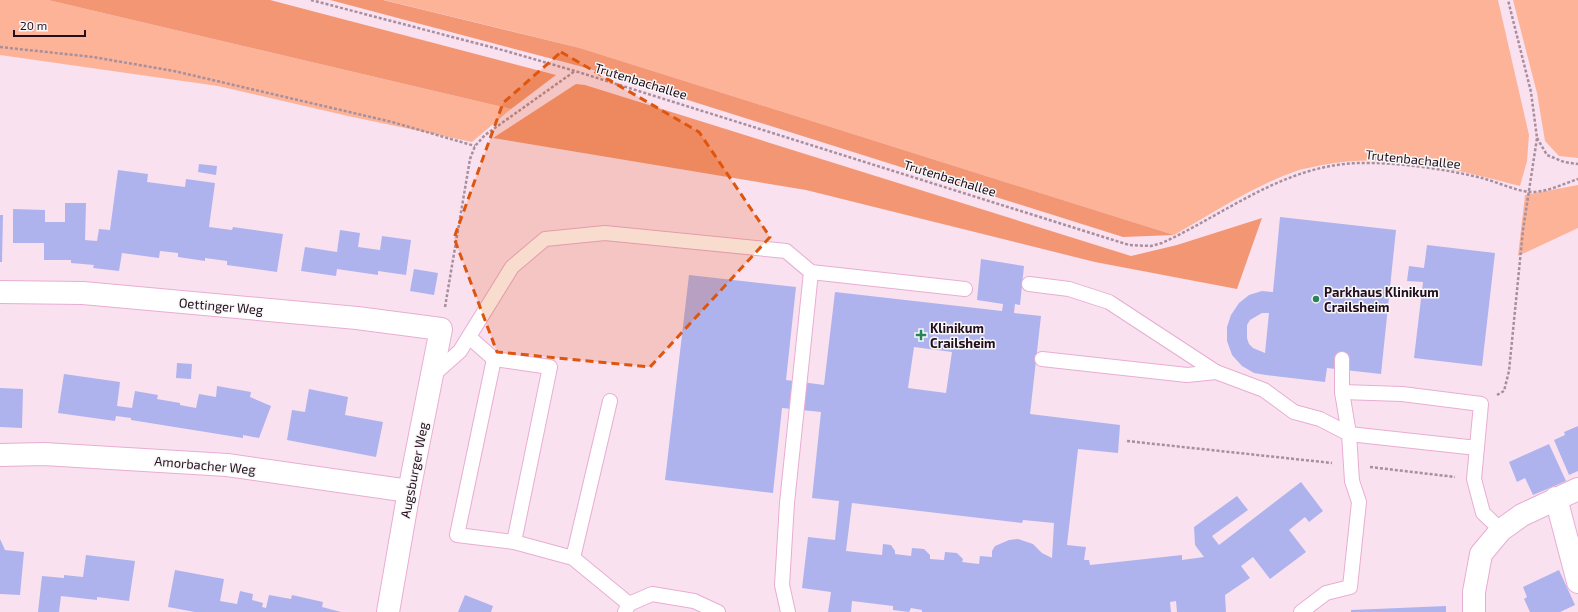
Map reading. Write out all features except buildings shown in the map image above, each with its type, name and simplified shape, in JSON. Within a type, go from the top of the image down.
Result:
[{"type":"street","name":"Oettinger Weg","points":[[0,292],[83,293],[357,318],[441,329]]},
{"type":"street","name":"Augsburger Weg","points":[[388,612],[409,491],[441,329]]},
{"type":"street","name":"Amorbacher Weg","points":[[0,455],[44,454],[227,465],[409,491]]},
{"type":"street","points":[[1474,602],[1480,554],[1501,530],[1522,515],[1578,488]]},
{"type":"street","points":[[1556,498],[1578,582]]},
{"type":"lane","points":[[432,376],[460,352],[512,268],[545,239],[605,233],[786,251],[811,272],[965,289]]},
{"type":"lane","points":[[788,612],[782,584],[787,503],[811,272]]},
{"type":"lane","points":[[1029,284],[1069,289],[1109,302],[1216,372],[1264,390],[1294,412],[1320,419],[1349,434],[1476,448]]},
{"type":"lane","points":[[469,338],[494,359],[550,367],[514,542]]},
{"type":"lane","points":[[494,359],[456,535],[514,542],[573,558],[627,608],[652,594],[694,601],[718,612]]},
{"type":"lane","points":[[1042,359],[1187,375],[1216,372]]},
{"type":"lane","points":[[1301,612],[1326,593],[1350,587],[1359,502],[1352,481],[1349,434],[1342,392],[1342,359]]},
{"type":"lane","points":[[1342,392],[1402,394],[1481,404],[1474,479],[1483,513],[1501,530]]},
{"type":"lane","points":[[573,558],[610,401]]},
{"type":"path","name":"Trutenbachallee","points":[[311,0],[506,51],[574,71],[1129,245],[1151,246],[1162,243],[1272,184],[1300,174],[1358,163],[1389,164],[1438,170],[1481,178],[1529,192],[1544,190],[1578,179]]},
{"type":"path","points":[[1481,404],[1504,391],[1509,371],[1523,230],[1537,138],[1531,92],[1508,0]]},
{"type":"path","points":[[0,47],[94,57],[174,71],[392,122],[475,146]]},
{"type":"path","points":[[441,329],[470,159],[475,146],[485,135],[574,71]]},
{"type":"path","points":[[1537,138],[1547,155],[1564,162],[1578,164]]},
{"type":"path","points":[[1127,441],[1474,479]]},
{"type":"highlighted area","points":[[561,52],[699,132],[770,237],[650,367],[497,352],[454,238],[503,103]]},
{"type":"shaded area","points":[[0,0],[48,0],[511,109],[472,142],[348,116],[218,86],[0,55]]},
{"type":"shaded area","points":[[48,0],[270,0],[556,75],[511,109]]},
{"type":"shaded area","points":[[330,0],[383,0],[580,48],[1174,235],[1123,237],[583,67]]},
{"type":"shaded area","points":[[384,0],[1498,0],[1529,135],[1527,161],[1520,186],[1447,168],[1397,161],[1347,161],[1322,165],[1299,170],[1267,183],[1174,235],[580,48]]},
{"type":"shaded area","points":[[1513,0],[1578,0],[1578,158],[1559,156],[1545,141],[1537,93]]},
{"type":"shaded area","points":[[576,84],[585,85],[1131,256],[1177,245],[1262,218],[1237,289],[1095,262],[806,190],[493,138]]},
{"type":"shaded area","points":[[1578,185],[1578,228],[1518,256],[1525,195]]},
{"type":"place","name":"Parkhaus Klinikum Crailsheim","points":[[1316,299]]},
{"type":"place","name":"Klinikum Crailsheim","points":[[921,335]]}]
